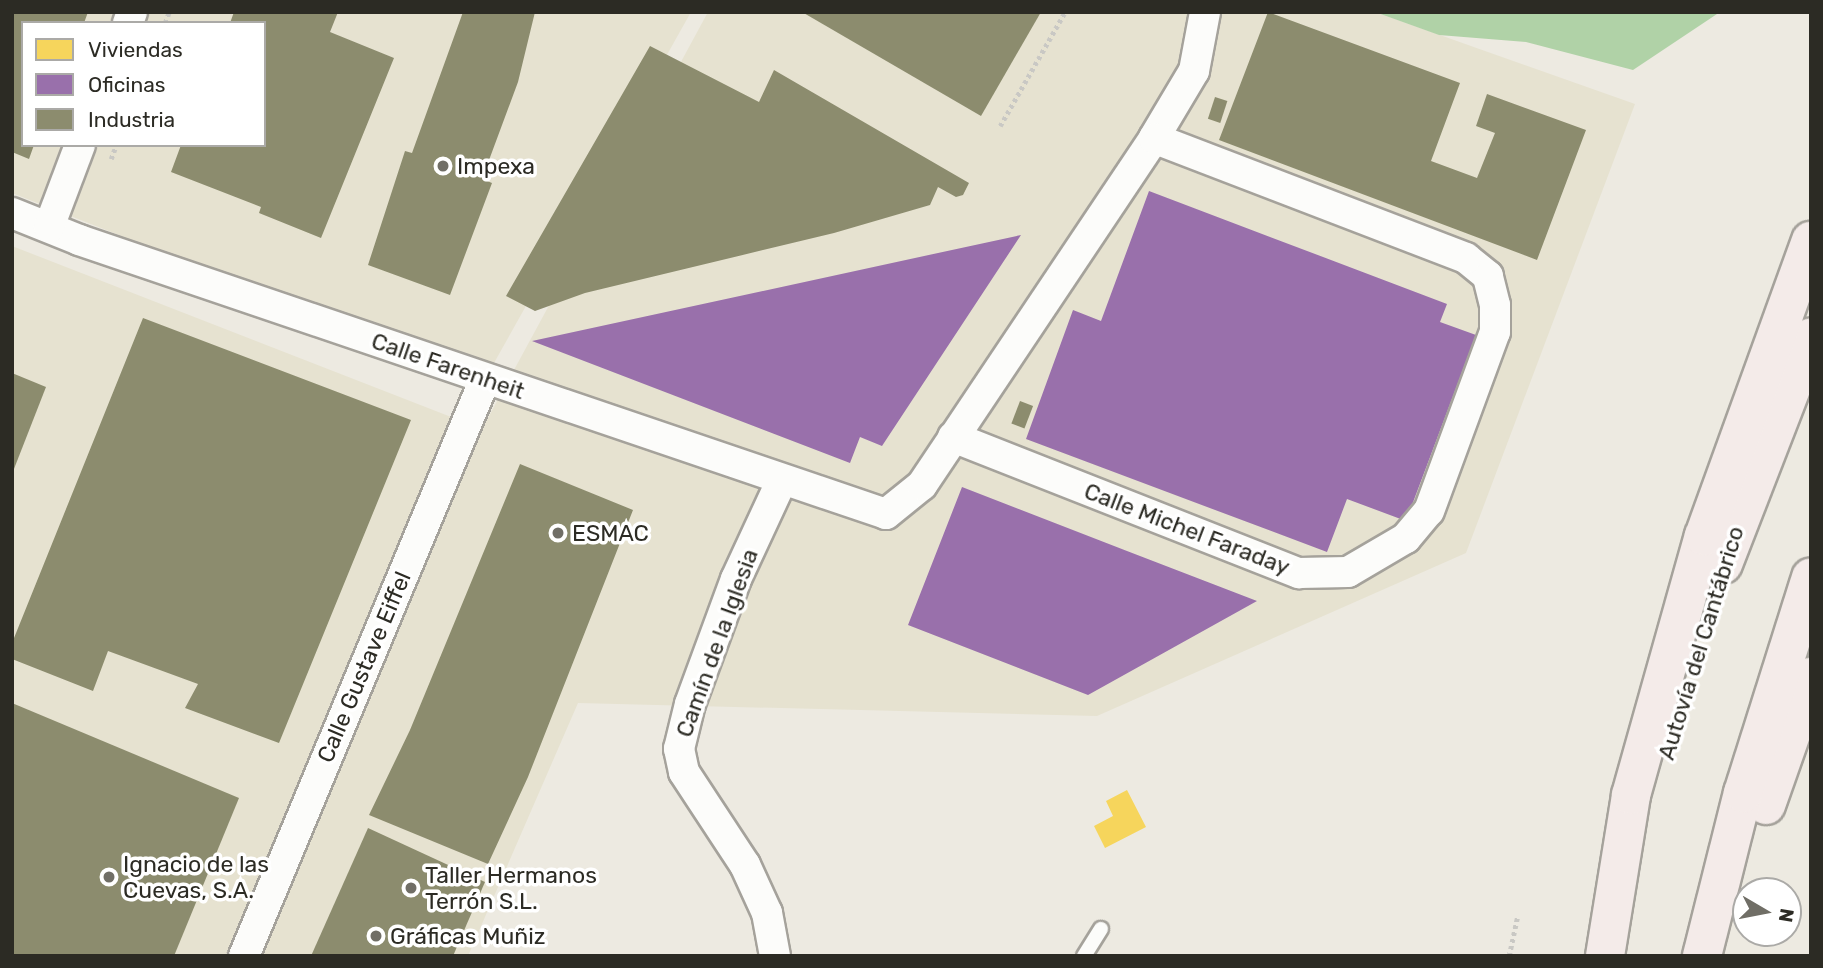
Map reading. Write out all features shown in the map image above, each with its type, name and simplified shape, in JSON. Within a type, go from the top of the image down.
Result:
[{"type":"highway","points":[[1605,956],[1631,795],[1704,537],[1811,241]]},
{"type":"highway","name":"Autovía del Cantábrico","points":[[1614,956],[1652,799],[1728,545],[1811,337]]},
{"type":"highway","points":[[1702,956],[1743,793],[1811,577]]},
{"type":"highway","points":[[1713,956],[1811,677]]},
{"type":"street","points":[[953,437],[1154,138],[1194,71],[1205,12]]},
{"type":"street","name":"Calle Michel Faraday","points":[[953,437],[1299,573],[1348,572],[1406,538],[1429,512],[1495,331],[1495,305],[1488,276],[1465,258],[1154,138]]},
{"type":"street","points":[[49,227],[79,147]]},
{"type":"street","name":"Calle Farenheit","points":[[12,213],[485,379],[886,514],[922,485],[953,437]]},
{"type":"street","name":"Calle Gustave Eiffel","points":[[244,956],[485,379]]},
{"type":"street","name":"Camín de la Iglesia","points":[[775,956],[767,913],[745,865],[684,772],[679,749],[690,704],[736,579],[782,480]]},
{"type":"lane","points":[[1084,956],[1101,929]]},
{"type":"path","points":[[1000,127],[1065,12]]},
{"type":"path","points":[[1509,956],[1517,918]]},
{"type":"shaded area","points":[[12,12],[691,12],[485,379],[12,193]]},
{"type":"shaded area","points":[[708,12],[1375,12],[1635,104],[1466,553],[1097,716],[578,703],[468,956],[12,956],[12,246],[482,429]]},
{"type":"green space","points":[[1375,12],[1720,12],[1633,70],[1526,42],[1439,35]]},
{"type":"building: Viviendas","points":[[1127,790],[1146,827],[1105,848],[1094,826],[1113,816],[1106,801]]},
{"type":"building: Oficinas","points":[[1149,191],[1447,304],[1440,322],[1476,335],[1406,521],[1347,499],[1327,552],[1026,439],[1073,310],[1101,321]]},
{"type":"building: Oficinas","points":[[1021,235],[882,446],[860,437],[850,463],[532,341]]},
{"type":"building: Oficinas","points":[[962,487],[1257,601],[1088,695],[908,625]]},
{"type":"building: Industria","points":[[12,12],[88,12],[85,21],[21,21],[21,147],[33,147],[29,159],[12,152]]},
{"type":"building: Industria","points":[[234,12],[338,12],[330,32],[394,58],[321,238],[259,213],[261,207],[171,172],[180,147],[266,147],[266,21],[231,21]]},
{"type":"building: Industria","name":"Impexa","points":[[463,12],[535,12],[518,82],[482,179],[492,183],[450,295],[368,265],[405,151],[412,153]]},
{"type":"building: Industria","points":[[802,12],[1041,12],[981,116]]},
{"type":"building: Industria","points":[[1268,12],[1460,83],[1431,161],[1477,178],[1495,133],[1476,126],[1487,94],[1586,130],[1537,260],[1219,140]]},
{"type":"building: Industria","points":[[650,46],[759,102],[774,70],[969,183],[963,195],[956,197],[938,187],[930,205],[834,233],[585,293],[535,311],[506,296]]},
{"type":"building: Industria","points":[[1215,97],[1227,101],[1220,123],[1208,119]]},
{"type":"building: Industria","points":[[143,318],[411,420],[279,743],[185,708],[198,684],[108,651],[93,691],[12,659],[12,643]]},
{"type":"building: Industria","points":[[12,373],[46,387],[12,474]]},
{"type":"building: Industria","points":[[1020,401],[1033,406],[1024,428],[1011,423]]},
{"type":"building: Industria","points":[[520,464],[633,510],[528,777],[488,864],[369,815],[410,730]]},
{"type":"building: Industria","name":"Ignacio de las Cuevas, S.A.","points":[[12,703],[239,798],[174,956],[12,956]]},
{"type":"building: Industria","name":"Taller Hermanos Terrón S.L.","points":[[368,828],[485,882],[453,956],[311,956]]},
{"type":"place","name":"Impexa","points":[[443,166]]},
{"type":"place","name":"ESMAC","points":[[558,533]]},
{"type":"place","name":"Ignacio de las Cuevas, S.A.","points":[[109,877]]},
{"type":"place","name":"Taller Hermanos Terrón S.L.","points":[[411,888]]},
{"type":"place","name":"Gráficas Muñiz","points":[[376,936]]}]
